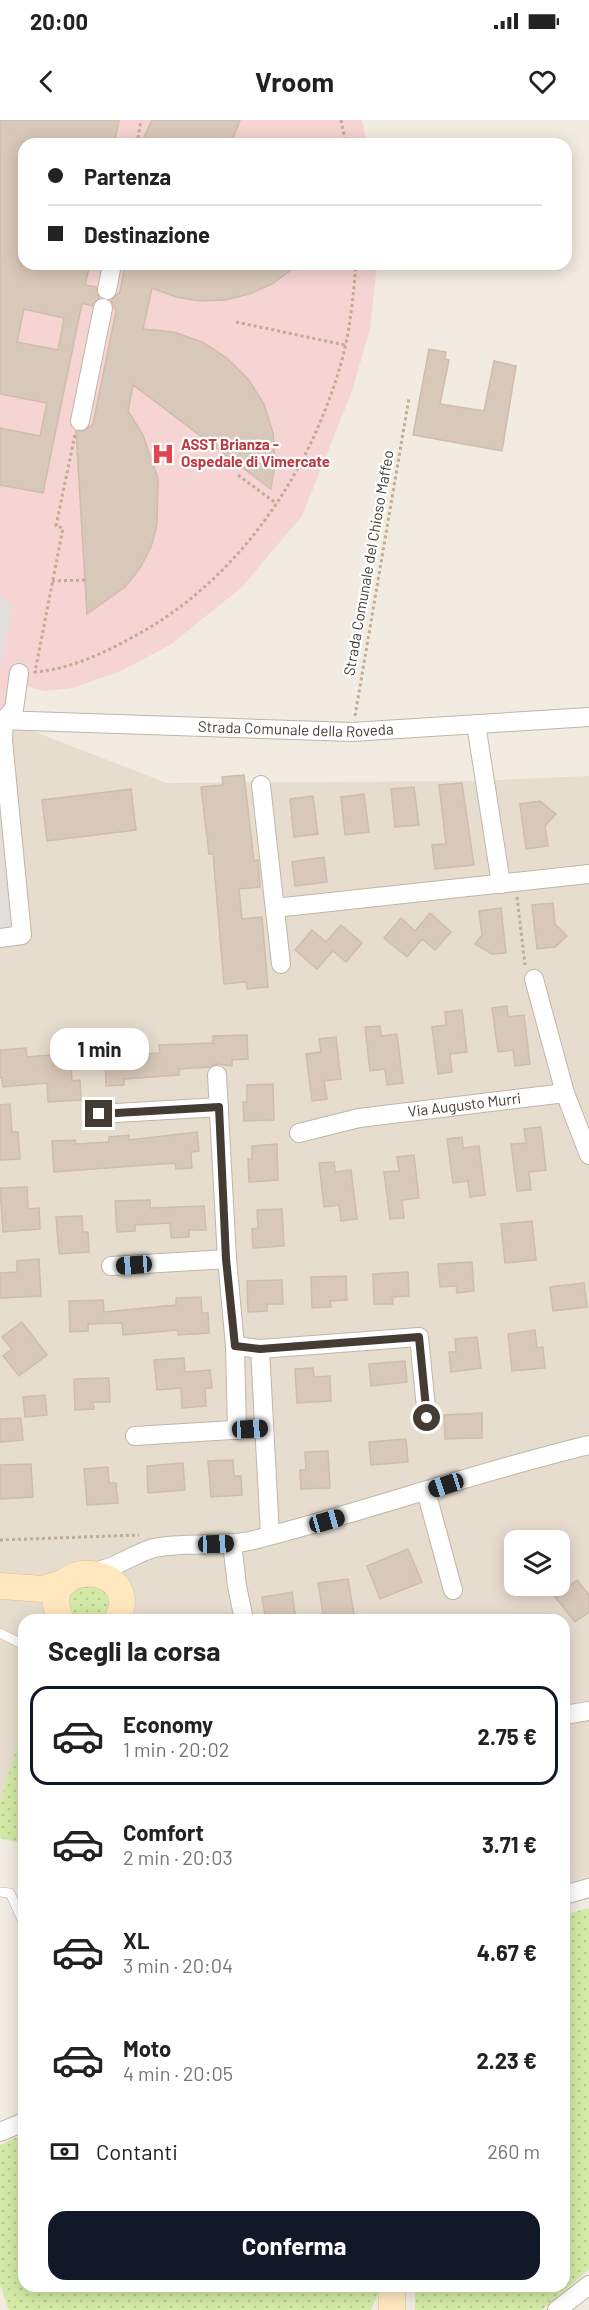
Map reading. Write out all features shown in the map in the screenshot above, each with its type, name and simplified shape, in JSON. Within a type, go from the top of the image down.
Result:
[{"type":"street","points":[[107,290],[111,270]]},
{"type":"street","points":[[78,426],[103,308]]},
{"type":"street","points":[[0,938],[22,935],[6,788],[2,720],[14,709],[19,673]]},
{"type":"street","name":"Strada Comunale della Roveda","points":[[2,720],[84,725],[352,732],[589,717]]},
{"type":"street","points":[[476,724],[508,883]]},
{"type":"street","points":[[261,785],[281,964]]},
{"type":"street","points":[[275,908],[589,874]]},
{"type":"street","points":[[534,979],[565,1093],[583,1120],[589,1155]]},
{"type":"street","points":[[217,1075],[226,1259],[235,1346],[237,1430]]},
{"type":"street","name":"Via Augusto Murri","points":[[298,1133],[359,1118],[565,1093]]},
{"type":"street","points":[[99,1114],[219,1107]]},
{"type":"street","points":[[111,1266],[226,1259]]},
{"type":"street","points":[[235,1346],[260,1349],[419,1337],[427,1418]]},
{"type":"street","points":[[260,1349],[270,1535]]},
{"type":"street","points":[[135,1436],[263,1428]]},
{"type":"street","points":[[6,1587],[43,1589],[103,1570],[155,1548],[232,1543],[270,1535],[426,1491],[505,1465],[589,1445]]},
{"type":"street","points":[[426,1491],[453,1590]]},
{"type":"street","points":[[232,1543],[243,1614]]},
{"type":"street","points":[[118,1612],[124,1572],[139,1554]]},
{"type":"street","points":[[60,1614],[57,1599],[77,1577],[107,1578],[118,1612]]},
{"type":"street","points":[[6,1587],[43,1604],[54,1614]]},
{"type":"street","points":[[570,1713],[589,1711]]},
{"type":"street","points":[[570,1893],[589,1888]]},
{"type":"street","points":[[0,2132],[18,2124]]},
{"type":"street","points":[[556,2310],[589,2285]]},
{"type":"street","points":[[392,2292],[393,2310]]},
{"type":"lane","points":[[0,1633],[18,1642]]},
{"type":"lane","points":[[0,1892],[10,1893],[18,1911]]},
{"type":"path","points":[[137,138],[141,120]]},
{"type":"path","points":[[341,120],[345,138]]},
{"type":"path","points":[[78,426],[56,526],[63,528],[35,672],[76,664],[106,652],[180,608],[220,573],[276,504],[303,458],[323,417],[345,345],[355,270]]},
{"type":"path","points":[[236,322],[345,345]]},
{"type":"path","name":"Strada Comunale del Chioso Maffeo","points":[[352,732],[409,398]]},
{"type":"path","points":[[238,475],[276,504]]},
{"type":"path","points":[[52,581],[85,580]]},
{"type":"path","points":[[508,883],[524,964],[534,979]]},
{"type":"path","points":[[0,1540],[141,1535]]},
{"type":"shaded area","name":"ASST Brianza - Ospedale di Vimercate","points":[[0,120],[362,120],[366,138],[18,138],[18,270],[376,270],[370,329],[352,391],[302,516],[242,587],[170,645],[121,671],[72,688],[45,691],[14,683],[8,707],[0,709]]},
{"type":"shaded area","points":[[0,596],[10,602],[12,610],[0,668]]},
{"type":"shaded area","points":[[4,720],[167,783],[472,781],[589,776],[589,1877],[570,1883],[570,1614],[18,1614],[18,1744],[0,1802],[0,721]]},
{"type":"shaded area","points":[[0,789],[22,935],[0,938]]},
{"type":"green space","points":[[82,1585],[96,1585],[107,1596],[107,1610],[104,1614],[74,1614],[71,1610],[71,1596]]},
{"type":"green space","points":[[18,1744],[18,1842],[0,1838],[0,1802]]},
{"type":"green space","points":[[589,1908],[589,2269],[570,2286],[570,1913]]},
{"type":"green space","points":[[18,2137],[18,2292],[378,2292],[371,2310],[9,2310],[0,2284],[0,2145]]},
{"type":"green space","points":[[415,2292],[563,2292],[542,2310],[415,2310]]},
{"type":"building","points":[[0,120],[119,120],[115,138],[18,138],[18,270],[89,270],[85,285],[96,287],[99,298],[92,306],[82,303],[43,493],[0,485],[0,428],[40,436],[47,403],[0,394]],"holes":[[[24,309],[64,318],[58,350],[17,342]]]},
{"type":"building","points":[[152,120],[240,120],[233,138],[144,138]]},
{"type":"building","points":[[124,270],[291,270],[272,284],[249,294],[225,300],[200,301],[176,297],[152,288],[143,329],[174,332],[202,342],[227,358],[248,379],[264,404],[273,433],[275,462],[271,489],[133,385],[128,411],[143,435],[158,478],[157,525],[151,547],[140,568],[125,587],[87,614],[76,431],[84,431],[93,424],[116,311],[111,300],[120,292]]},
{"type":"building","points":[[429,349],[446,352],[445,359],[449,360],[440,404],[484,411],[494,361],[516,366],[502,451],[413,435]]},
{"type":"building","points":[[244,775],[254,861],[258,860],[260,887],[239,889],[242,919],[262,917],[268,987],[247,989],[246,982],[224,984],[213,854],[209,854],[201,787],[223,785],[222,777]]},
{"type":"building","points":[[462,783],[474,865],[435,869],[432,845],[446,844],[439,785]]},
{"type":"building","points":[[414,787],[419,825],[395,827],[391,789]]},
{"type":"building","points":[[131,789],[136,830],[47,841],[42,800]]},
{"type":"building","points":[[364,794],[369,832],[345,835],[341,797]]},
{"type":"building","points":[[313,796],[318,834],[294,837],[290,799]]},
{"type":"building","points":[[540,801],[556,814],[545,826],[548,846],[526,849],[520,804]]},
{"type":"building","points":[[324,857],[327,882],[295,886],[292,862]]},
{"type":"building","points":[[553,903],[555,924],[567,936],[555,947],[537,949],[532,905]]},
{"type":"building","points":[[501,908],[506,953],[492,954],[475,944],[482,935],[479,911]]},
{"type":"building","points":[[430,913],[451,932],[435,950],[422,939],[407,957],[384,938],[401,918],[415,931]]},
{"type":"building","points":[[341,925],[362,943],[346,962],[333,951],[317,969],[295,950],[312,930],[326,942]]},
{"type":"building","points":[[507,1006],[508,1017],[524,1015],[530,1064],[515,1066],[513,1050],[498,1052],[492,1008]]},
{"type":"building","points":[[462,1010],[467,1052],[450,1054],[452,1072],[438,1074],[432,1027],[446,1025],[445,1012]]},
{"type":"building","points":[[380,1026],[381,1036],[397,1034],[403,1083],[387,1085],[385,1069],[370,1071],[365,1027]]},
{"type":"building","points":[[247,1035],[248,1059],[232,1060],[232,1066],[217,1064],[210,1067],[179,1069],[179,1075],[124,1079],[124,1085],[106,1086],[105,1056],[160,1053],[159,1045],[213,1043],[213,1036]]},
{"type":"building","points":[[336,1037],[341,1079],[324,1081],[327,1099],[312,1101],[306,1054],[321,1052],[319,1039]]},
{"type":"building","points":[[26,1048],[27,1057],[61,1054],[62,1064],[71,1063],[72,1081],[80,1080],[81,1100],[48,1102],[47,1083],[3,1087],[2,1078],[0,1078],[0,1050]]},
{"type":"building","points":[[273,1084],[274,1120],[244,1121],[243,1102],[247,1102],[247,1085]]},
{"type":"building","points":[[10,1104],[12,1132],[18,1132],[20,1159],[0,1160],[0,1105]]},
{"type":"building","points":[[541,1127],[546,1170],[529,1172],[531,1190],[517,1191],[511,1144],[526,1143],[524,1129]]},
{"type":"building","points":[[197,1132],[199,1151],[191,1152],[192,1168],[176,1169],[175,1163],[54,1172],[52,1141],[75,1140],[76,1144],[109,1142],[109,1137],[129,1135],[129,1140]]},
{"type":"building","points":[[462,1137],[463,1148],[479,1146],[485,1195],[470,1197],[468,1181],[453,1183],[447,1139]]},
{"type":"building","points":[[277,1144],[278,1180],[249,1182],[248,1159],[252,1159],[252,1146]]},
{"type":"building","points":[[414,1155],[419,1198],[402,1200],[404,1218],[390,1219],[384,1172],[399,1171],[397,1157]]},
{"type":"building","points":[[334,1162],[335,1172],[351,1170],[357,1219],[341,1221],[339,1205],[324,1207],[319,1163]]},
{"type":"building","points":[[27,1187],[28,1209],[39,1208],[40,1229],[3,1232],[0,1188]]},
{"type":"building","points":[[150,1200],[150,1208],[204,1206],[206,1230],[189,1230],[189,1237],[171,1238],[170,1223],[135,1225],[135,1231],[117,1232],[115,1201]]},
{"type":"building","points":[[282,1209],[284,1246],[253,1248],[252,1229],[258,1228],[257,1210]]},
{"type":"building","points":[[82,1216],[83,1232],[88,1232],[89,1252],[59,1254],[56,1217]]},
{"type":"building","points":[[532,1221],[536,1260],[505,1263],[501,1224]]},
{"type":"building","points":[[39,1259],[41,1296],[0,1298],[0,1273],[17,1272],[17,1261]]},
{"type":"building","points":[[472,1262],[474,1291],[457,1293],[456,1286],[440,1287],[438,1264]]},
{"type":"building","points":[[408,1272],[409,1296],[392,1297],[393,1304],[374,1304],[373,1274]]},
{"type":"building","points":[[346,1276],[347,1300],[330,1301],[331,1307],[312,1308],[311,1277]]},
{"type":"building","points":[[282,1280],[283,1304],[267,1304],[267,1311],[248,1312],[247,1281]]},
{"type":"building","points":[[584,1283],[587,1307],[553,1311],[550,1287]]},
{"type":"building","points":[[201,1297],[202,1313],[208,1313],[209,1333],[178,1335],[178,1330],[123,1335],[122,1323],[88,1324],[88,1331],[70,1332],[69,1301],[103,1300],[104,1312],[176,1305],[176,1298]]},
{"type":"building","points":[[22,1322],[47,1355],[19,1376],[3,1356],[12,1349],[2,1337]]},
{"type":"building","points":[[535,1330],[537,1348],[543,1347],[545,1368],[512,1371],[508,1334]]},
{"type":"building","points":[[477,1337],[481,1368],[451,1372],[449,1352],[456,1352],[455,1339]]},
{"type":"building","points":[[184,1358],[185,1372],[210,1370],[212,1388],[205,1388],[206,1406],[182,1408],[181,1388],[157,1390],[154,1360]]},
{"type":"building","points":[[405,1361],[407,1382],[371,1386],[369,1364]]},
{"type":"building","points":[[313,1368],[314,1377],[330,1376],[331,1401],[297,1403],[295,1369]]},
{"type":"building","points":[[109,1378],[110,1402],[93,1402],[94,1409],[75,1410],[74,1379]]},
{"type":"building","points":[[45,1395],[47,1415],[25,1417],[23,1397]]},
{"type":"building","points":[[482,1413],[482,1438],[445,1439],[444,1415]]},
{"type":"building","points":[[21,1418],[23,1440],[0,1442],[0,1419]]},
{"type":"building","points":[[406,1439],[408,1462],[371,1465],[369,1442]]},
{"type":"building","points":[[328,1451],[330,1488],[301,1489],[300,1470],[306,1470],[305,1452]]},
{"type":"building","points":[[233,1460],[234,1476],[241,1476],[242,1495],[211,1497],[208,1461]]},
{"type":"building","points":[[183,1463],[185,1490],[148,1493],[147,1466]]},
{"type":"building","points":[[31,1464],[33,1497],[0,1499],[0,1465]]},
{"type":"building","points":[[108,1467],[109,1483],[116,1483],[118,1503],[87,1505],[84,1469]]},
{"type":"building","points":[[408,1549],[422,1582],[380,1599],[367,1566]]},
{"type":"building","points":[[348,1579],[354,1614],[323,1614],[318,1583]]},
{"type":"building","points":[[577,1580],[589,1595],[589,1612],[575,1622],[555,1597],[570,1596],[570,1585]]},
{"type":"building","points":[[292,1592],[295,1614],[265,1614],[262,1597]]},
{"type":"place","name":"ASST Brianza - Ospedale di Vimercate","points":[[163,454]]},
{"type":"route","points":[[99,1114],[219,1107],[226,1259],[235,1346],[260,1349],[419,1337],[427,1418]]}]
